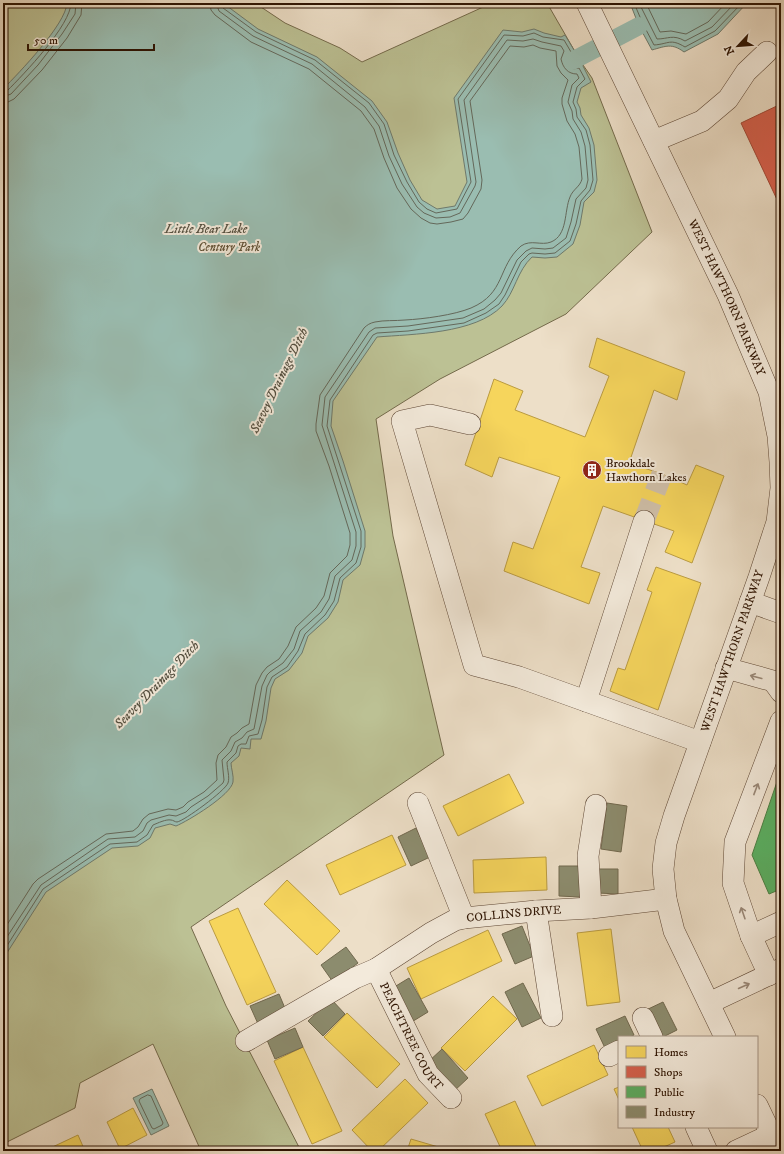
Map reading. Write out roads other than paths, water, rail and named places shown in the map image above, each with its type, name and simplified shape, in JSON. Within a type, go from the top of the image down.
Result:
[{"type":"street","name":"WEST HAWTHORN PARKWAY","points":[[587,3],[728,295],[769,392],[778,436],[781,488],[777,522],[674,816],[666,843],[663,869],[666,899],[674,931],[725,1036]]},
{"type":"street","points":[[654,141],[702,121],[728,99],[746,72],[767,52]]},
{"type":"street","points":[[470,424],[430,414],[402,421],[474,665],[519,677],[700,742]]},
{"type":"street","points":[[586,701],[644,521]]},
{"type":"street","points":[[750,602],[781,613]]},
{"type":"street","points":[[726,668],[773,681],[781,692]]},
{"type":"street","points":[[709,1003],[775,972],[751,936],[733,883],[735,842],[781,721]]},
{"type":"street","points":[[418,804],[464,918]]},
{"type":"street","points":[[591,908],[588,856],[596,805]]},
{"type":"street","name":"COLLINS DRIVE","points":[[246,1041],[355,978],[376,969],[431,933],[454,920],[536,911],[591,908],[666,899]]},
{"type":"street","points":[[536,911],[552,1016]]},
{"type":"street","points":[[751,936],[781,922]]},
{"type":"street","name":"PEACHTREE COURT","points":[[376,969],[428,1074],[452,1098]]},
{"type":"street","points":[[736,1151],[777,1138],[758,1107]]},
{"type":"street","points":[[696,1128],[707,1151]]},
{"type":"water","name":"Little Bear Lake","points":[[67,3],[223,3],[258,29],[317,57],[372,101],[387,122],[398,153],[410,180],[422,200],[437,209],[455,206],[467,182],[454,98],[503,30],[522,32],[534,29],[561,37],[565,35],[577,55],[570,59],[573,65],[581,62],[591,82],[581,88],[577,102],[581,115],[589,128],[594,145],[597,180],[594,192],[584,202],[580,225],[573,244],[557,257],[532,257],[523,269],[502,306],[490,315],[476,322],[443,331],[377,337],[333,401],[331,426],[365,531],[365,547],[360,565],[343,580],[338,602],[328,618],[308,636],[302,653],[289,670],[275,679],[271,688],[266,721],[261,739],[251,739],[250,749],[241,748],[239,756],[231,763],[233,782],[225,794],[208,807],[176,826],[170,824],[155,828],[150,838],[138,846],[112,848],[46,892],[3,959],[3,89],[51,35],[65,12]]},
{"type":"water","points":[[630,3],[747,3],[718,34],[684,52],[672,46],[652,50],[639,26]]},
{"type":"water","points":[[152,1089],[169,1126],[151,1135],[133,1098]]},
{"type":"waterway","name":"Seavey Drainage Ditch","points":[[572,61],[639,26]]},
{"type":"tunnel","points":[[644,521],[662,474]]},
{"type":"place","name":"Brookdale Hawthorn Lakes","points":[[592,470]]},
{"type":"park label","name":"Century Park","points":[[229,247]]}]
